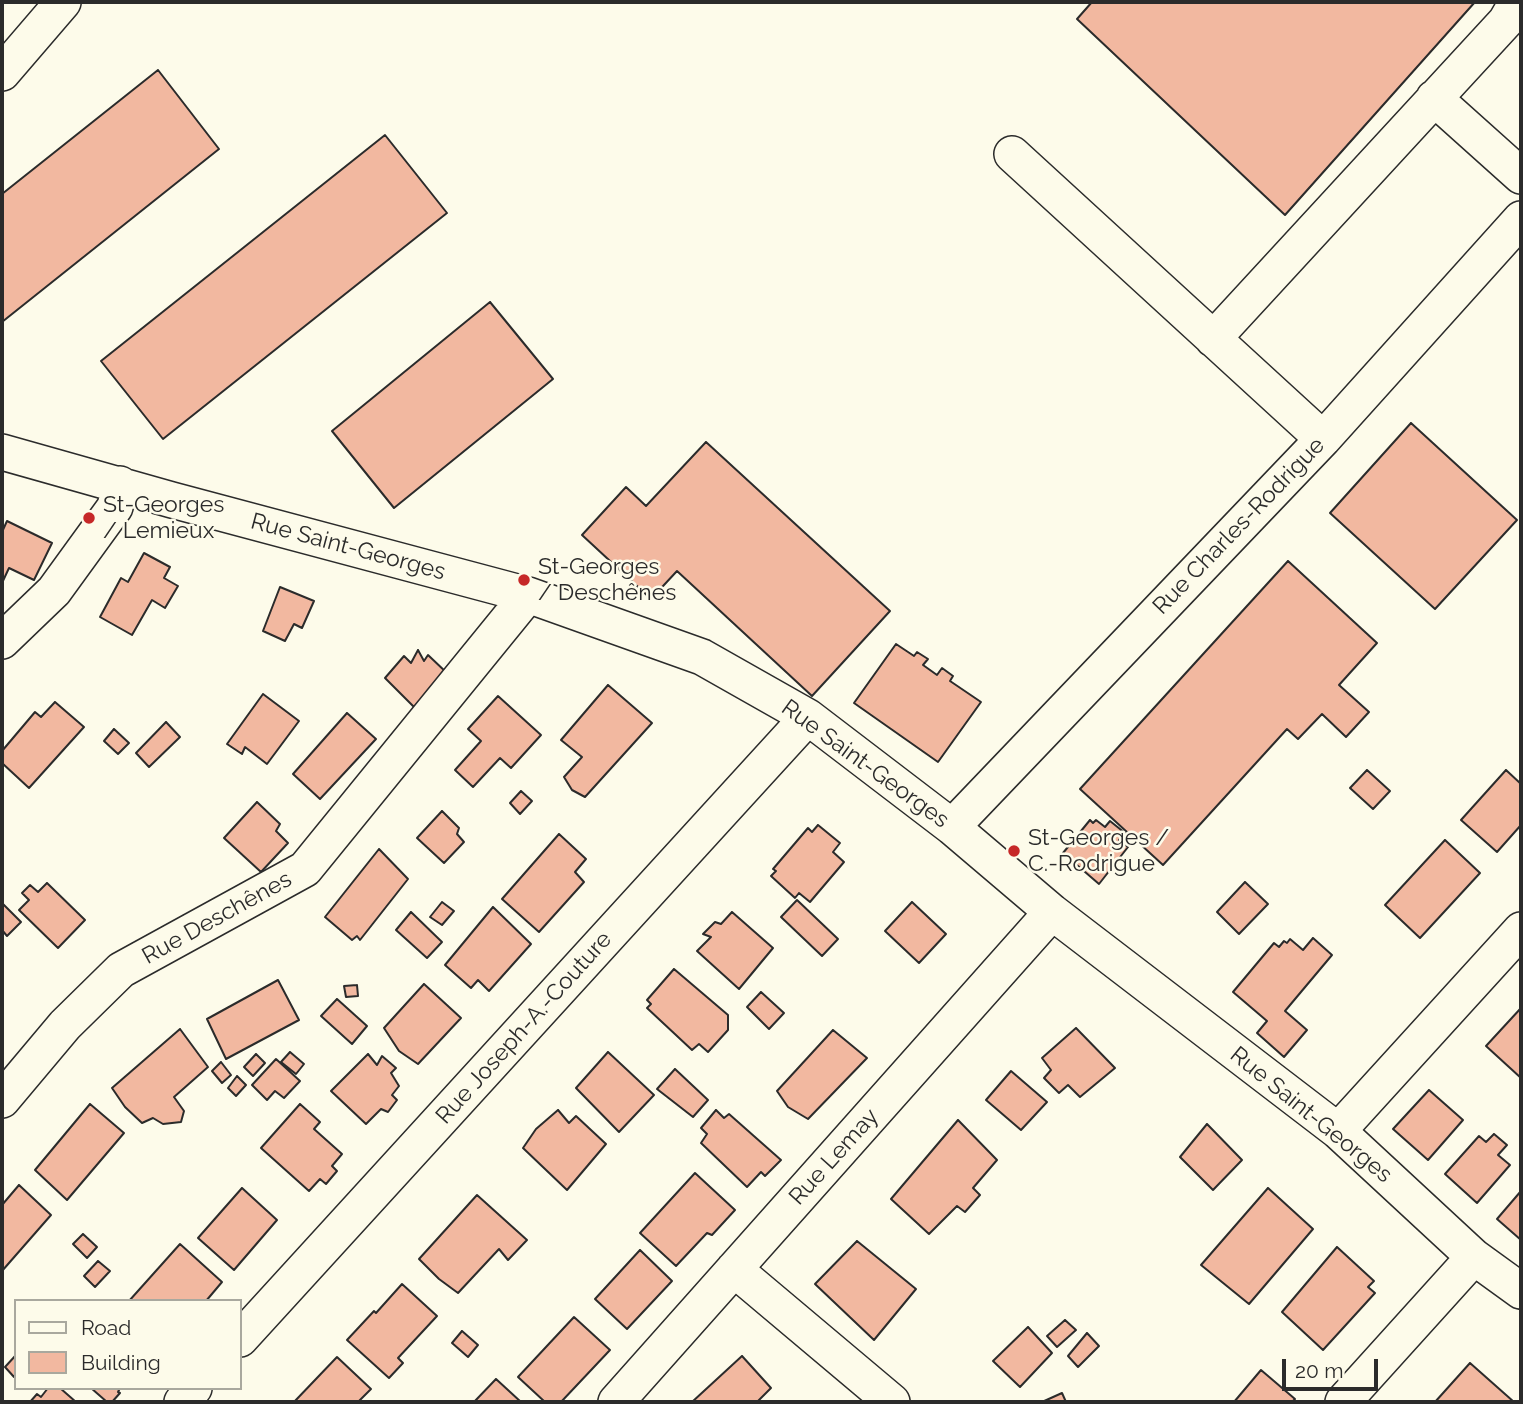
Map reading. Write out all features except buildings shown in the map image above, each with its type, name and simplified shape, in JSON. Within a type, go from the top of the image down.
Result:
[{"type":"street","points":[[2,73],[63,2]]},
{"type":"street","points":[[1213,339],[1506,21],[1517,2]]},
{"type":"street","points":[[1434,98],[1521,176]]},
{"type":"street","points":[[1012,154],[1323,439]]},
{"type":"street","name":"Rue Charles-Rodrigue","points":[[952,827],[1323,439],[1521,219]]},
{"type":"street","name":"Rue Saint-Georges","points":[[2,452],[528,595],[702,657],[808,716],[952,827],[1052,912],[1338,1130],[1474,1257],[1521,1291]]},
{"type":"street","points":[[2,641],[54,592],[115,507],[120,484]]},
{"type":"street","name":"Rue Deschênes","points":[[2,1100],[65,1025],[121,971],[305,869],[528,595]]},
{"type":"street","name":"Rue Joseph-A.-Couture","points":[[242,1337],[808,716]]},
{"type":"street","name":"Rue Lemay","points":[[616,1402],[1052,912]]},
{"type":"street","points":[[1338,1130],[1521,930]]},
{"type":"street","points":[[1344,1402],[1474,1257]]},
{"type":"street","points":[[734,1269],[892,1402]]},
{"type":"place","name":"St-Georges / Lemieux","points":[[89,518]]},
{"type":"place","name":"St-Georges / Deschênes","points":[[524,580]]},
{"type":"place","name":"St-Georges / C.-Rodrigue","points":[[1014,851]]}]
